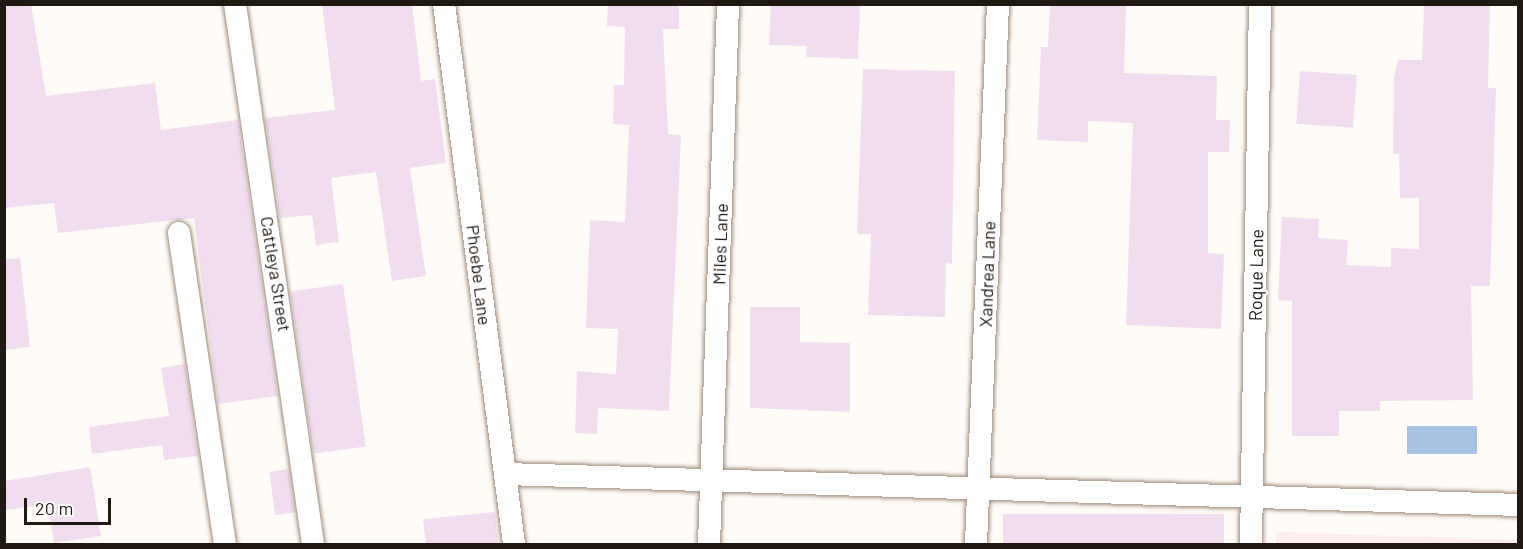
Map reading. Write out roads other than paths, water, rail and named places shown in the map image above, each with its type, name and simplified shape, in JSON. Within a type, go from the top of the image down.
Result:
[{"type":"street","name":"Cattleya Street","points":[[235,4],[313,544]]},
{"type":"street","name":"Phoebe Lane","points":[[444,4],[514,544]]},
{"type":"street","name":"Miles Lane","points":[[709,544],[728,4]]},
{"type":"street","name":"Xandrea Lane","points":[[976,544],[998,4]]},
{"type":"street","name":"Roque Lane","points":[[1251,544],[1260,4]]},
{"type":"street","points":[[179,233],[225,544]]},
{"type":"street","points":[[504,474],[711,483],[1518,505]]},
{"type":"water","points":[[1407,426],[1477,426],[1477,454],[1407,454]]}]
